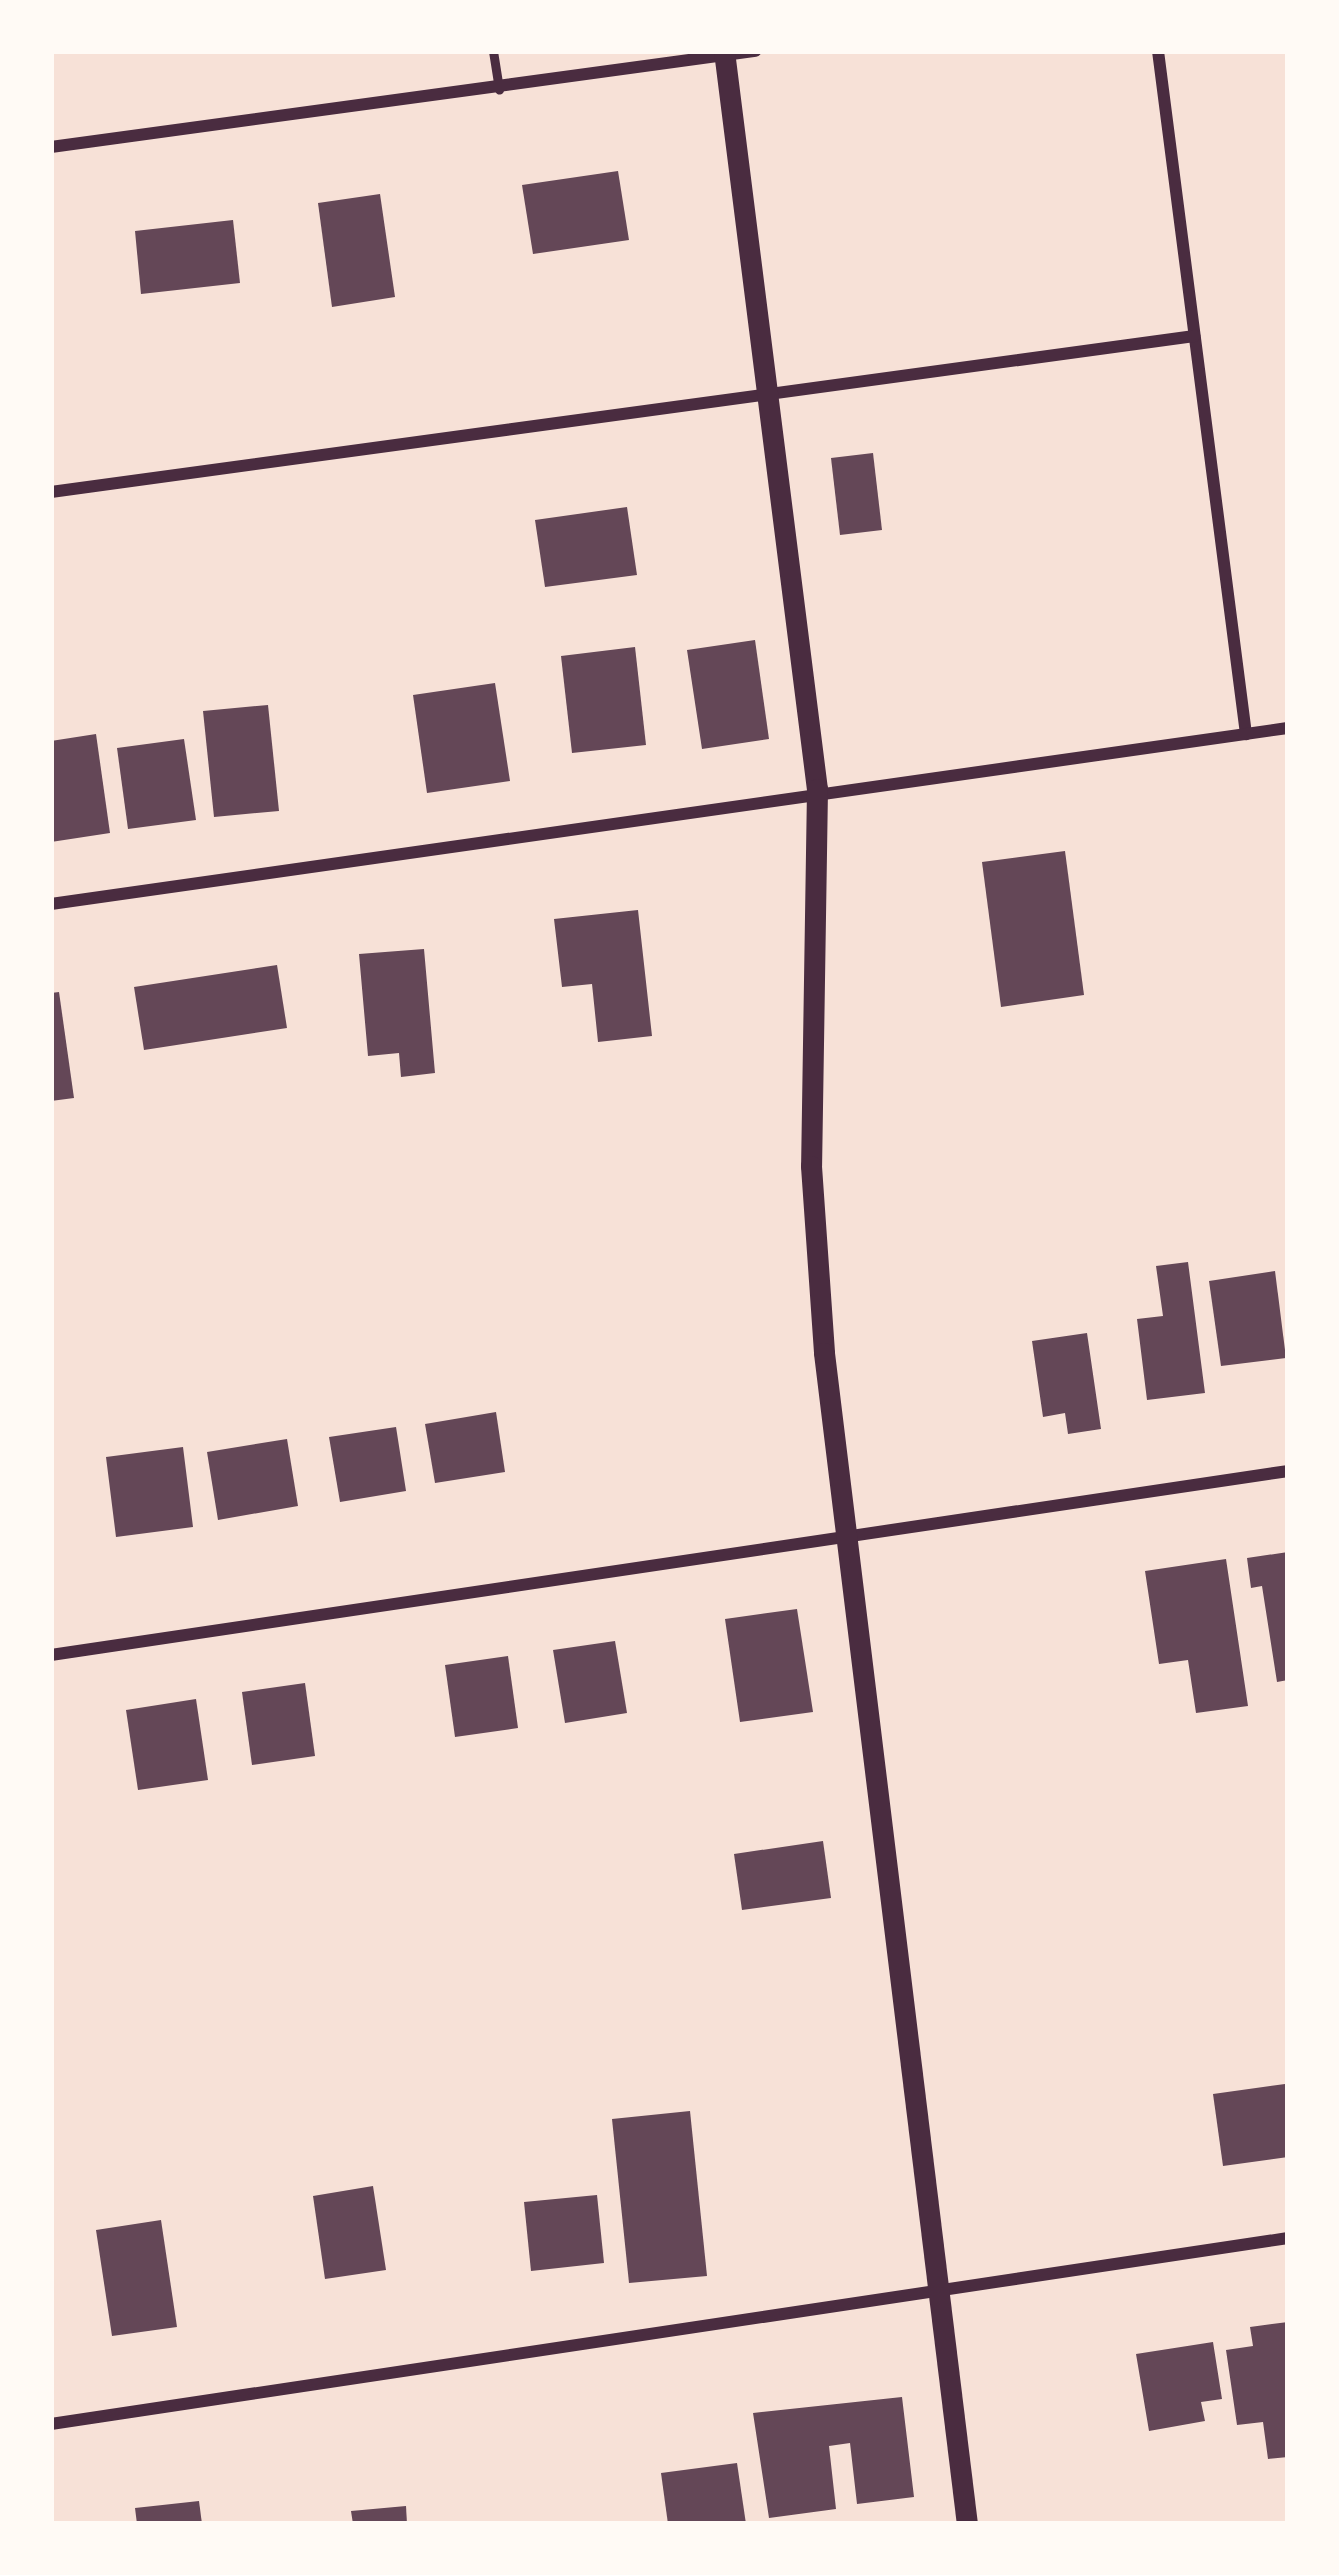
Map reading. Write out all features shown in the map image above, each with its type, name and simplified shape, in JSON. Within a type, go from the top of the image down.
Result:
[{"type":"street","points":[[51,147],[499,90],[755,51]]},
{"type":"street","points":[[1158,51],[1246,734]]},
{"type":"street","points":[[724,54],[818,789],[811,1166],[844,1539],[933,2287],[967,2524]]},
{"type":"street","points":[[51,492],[767,402],[1194,336]]},
{"type":"street","points":[[51,904],[818,789],[1288,728]]},
{"type":"street","points":[[51,1655],[1288,1471]]},
{"type":"street","points":[[51,2424],[933,2287],[1288,2238]]},
{"type":"lane","points":[[493,51],[499,90]]},
{"type":"building","points":[[618,171],[629,240],[533,254],[522,185]]},
{"type":"building","points":[[380,194],[395,297],[332,307],[318,203]]},
{"type":"building","points":[[233,220],[240,283],[141,294],[135,231]]},
{"type":"building","points":[[873,453],[882,530],[840,535],[831,458]]},
{"type":"building","points":[[627,507],[637,575],[545,587],[535,520]]},
{"type":"building","points":[[755,640],[769,739],[702,749],[687,650]]},
{"type":"building","points":[[635,647],[646,745],[572,753],[561,656]]},
{"type":"building","points":[[495,683],[510,781],[427,793],[413,695]]},
{"type":"building","points":[[268,705],[279,811],[214,817],[203,711]]},
{"type":"building","points":[[96,734],[110,833],[51,842],[51,741]]},
{"type":"building","points":[[184,739],[196,820],[128,829],[117,748]]},
{"type":"building","points":[[1065,851],[1084,995],[1001,1007],[982,862]]},
{"type":"building","points":[[638,910],[652,1036],[598,1042],[592,984],[562,987],[554,919]]},
{"type":"building","points":[[424,949],[435,1073],[401,1077],[399,1053],[368,1056],[359,954]]},
{"type":"building","points":[[277,965],[287,1028],[144,1050],[134,987]]},
{"type":"building","points":[[59,992],[74,1098],[51,1101],[51,993]]},
{"type":"building","points":[[1188,1262],[1205,1393],[1147,1400],[1137,1319],[1163,1316],[1156,1266]]},
{"type":"building","points":[[1275,1271],[1286,1358],[1221,1366],[1209,1281]]},
{"type":"building","points":[[1087,1333],[1101,1429],[1068,1434],[1065,1413],[1043,1417],[1032,1341]]},
{"type":"building","points":[[496,1412],[505,1472],[435,1483],[425,1424]]},
{"type":"building","points":[[396,1427],[406,1491],[340,1502],[329,1437]]},
{"type":"building","points":[[287,1439],[298,1506],[218,1520],[207,1452]]},
{"type":"building","points":[[183,1447],[193,1527],[116,1537],[106,1457]]},
{"type":"building","points":[[1288,1552],[1288,1680],[1277,1682],[1262,1586],[1251,1588],[1247,1558]]},
{"type":"building","points":[[1226,1559],[1248,1706],[1196,1713],[1188,1660],[1159,1664],[1145,1571]]},
{"type":"building","points":[[797,1609],[813,1712],[740,1722],[725,1619]]},
{"type":"building","points":[[615,1641],[627,1713],[565,1723],[553,1650]]},
{"type":"building","points":[[508,1656],[518,1728],[455,1737],[445,1665]]},
{"type":"building","points":[[305,1683],[315,1756],[252,1765],[242,1692]]},
{"type":"building","points":[[196,1699],[208,1780],[138,1790],[126,1710]]},
{"type":"building","points":[[823,1841],[831,1898],[742,1910],[734,1854]]},
{"type":"building","points":[[1285,2084],[1288,2157],[1223,2166],[1213,2094]]},
{"type":"building","points":[[690,2111],[707,2276],[629,2283],[612,2119]]},
{"type":"building","points":[[373,2186],[386,2270],[325,2279],[313,2196]]},
{"type":"building","points":[[597,2195],[604,2263],[531,2271],[524,2202]]},
{"type":"building","points":[[161,2220],[177,2327],[112,2336],[96,2230]]},
{"type":"building","points":[[1288,2322],[1288,2457],[1268,2459],[1263,2422],[1237,2425],[1226,2350],[1253,2346],[1250,2327]]},
{"type":"building","points":[[1213,2342],[1222,2399],[1201,2402],[1205,2421],[1149,2431],[1136,2354]]},
{"type":"building","points":[[902,2397],[914,2497],[857,2504],[850,2443],[829,2446],[836,2509],[769,2518],[753,2413]]},
{"type":"building","points":[[737,2463],[746,2524],[668,2524],[661,2473]]},
{"type":"building","points":[[199,2501],[202,2524],[137,2524],[135,2508]]},
{"type":"building","points":[[406,2506],[407,2524],[353,2524],[351,2511]]}]
